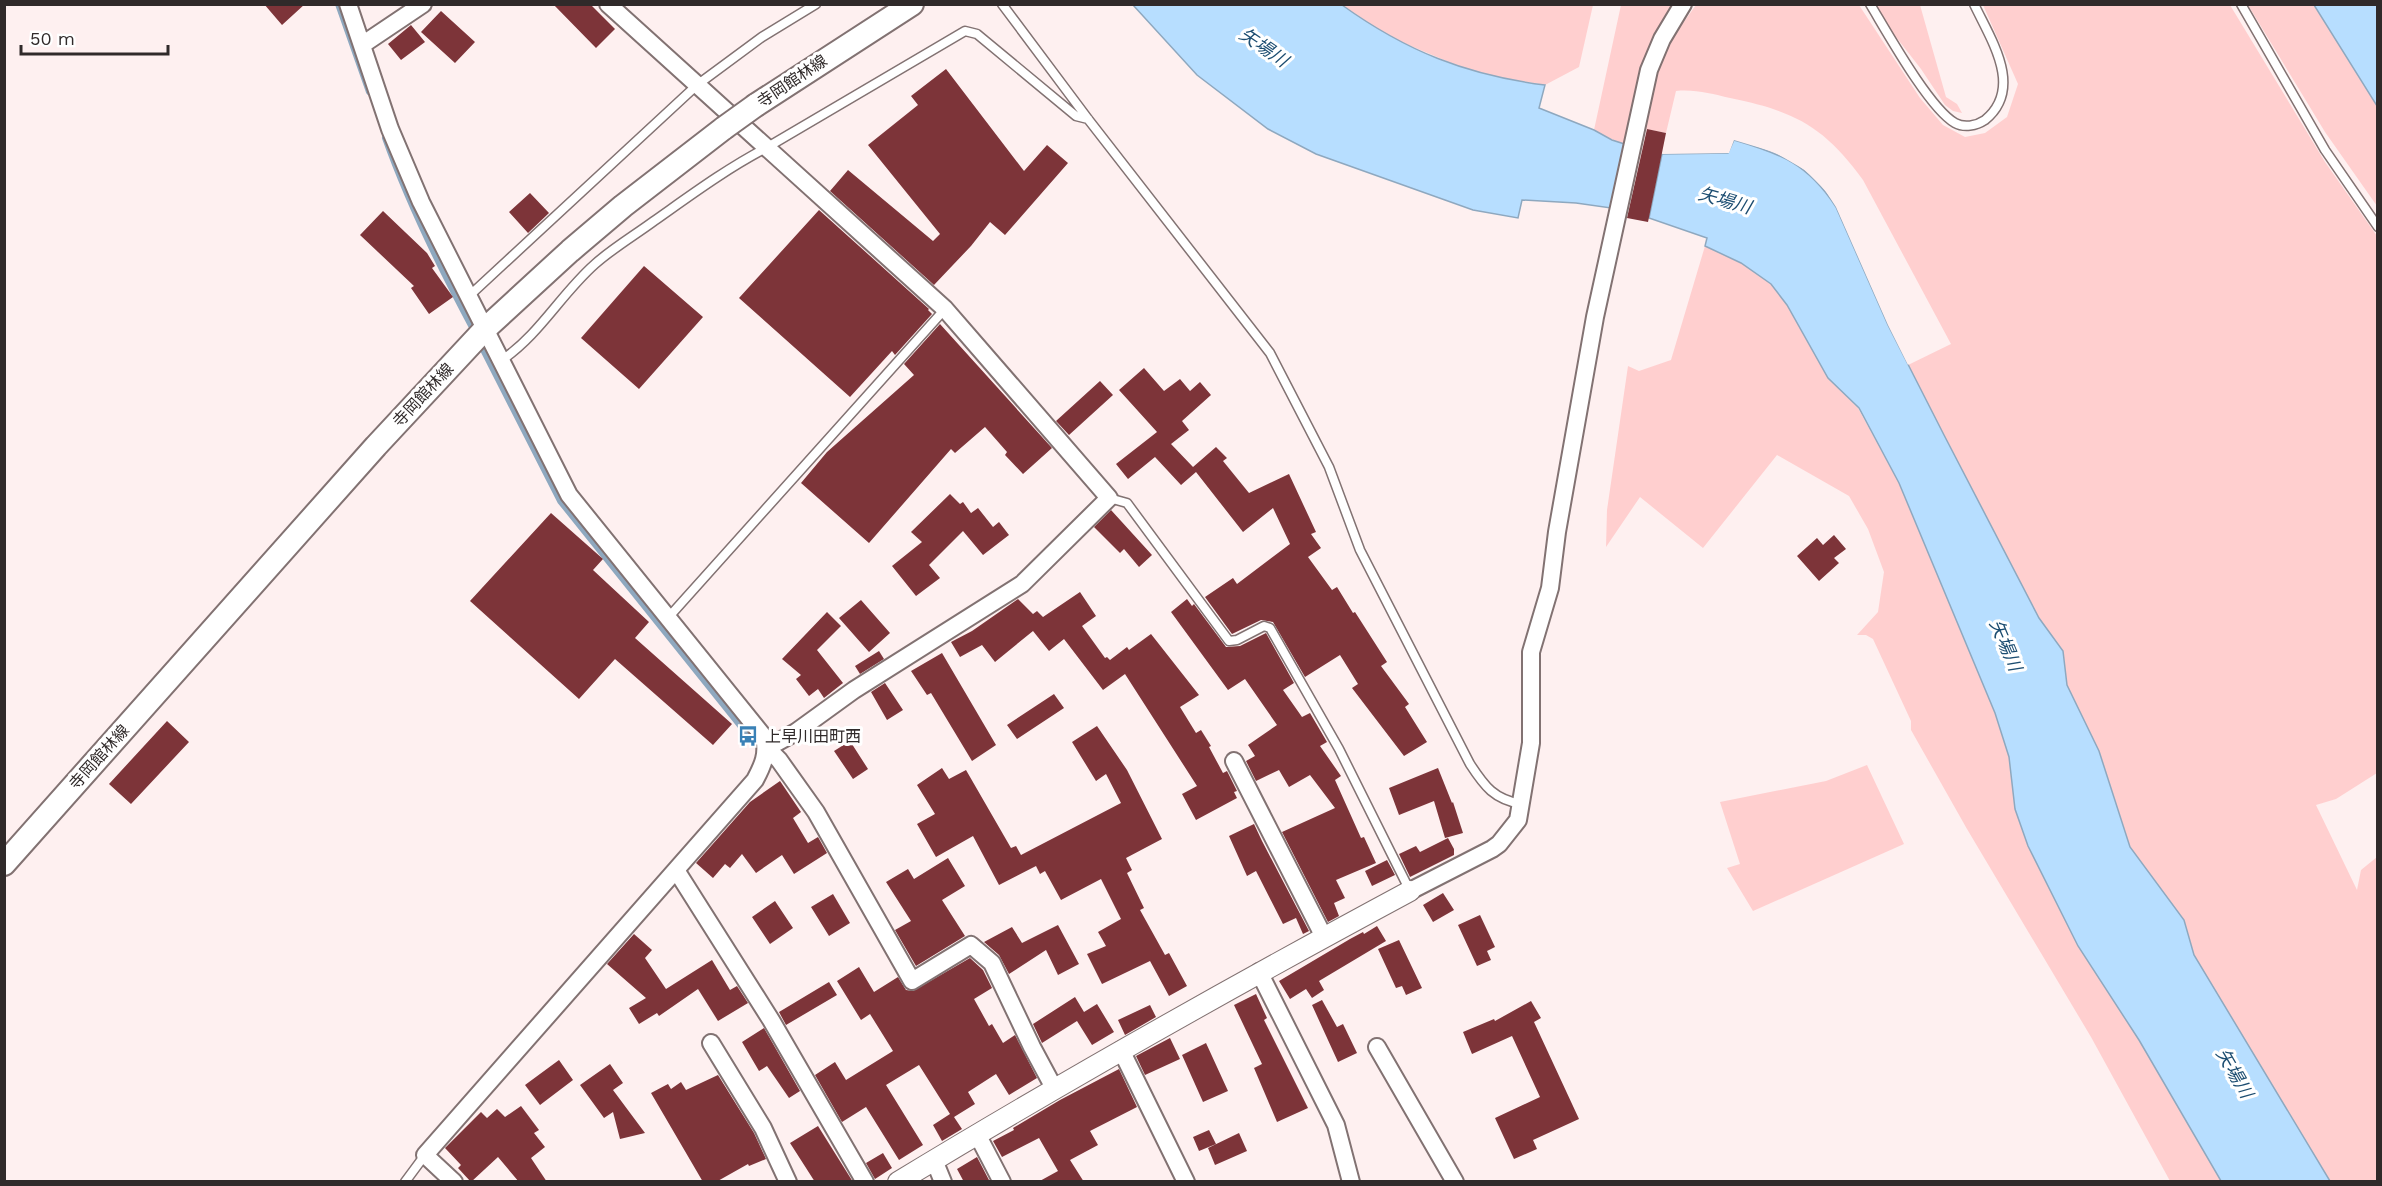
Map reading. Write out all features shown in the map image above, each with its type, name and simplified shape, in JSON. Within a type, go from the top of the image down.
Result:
[{"type":"main road","name":"寺岡館林線","points":[[4,864],[376,446],[485,329],[623,206],[724,128],[912,4]]},
{"type":"street","points":[[348,4],[390,129],[421,201],[569,495],[764,737],[767,748],[764,764],[755,780],[425,1155],[454,1182]]},
{"type":"street","points":[[362,45],[423,4]]},
{"type":"street","points":[[608,4],[945,309],[1109,498],[1022,585],[854,690],[796,732],[767,748]]},
{"type":"street","points":[[898,1182],[1054,1088],[1259,972],[1499,844],[1518,820],[1531,743],[1531,652],[1550,588],[1557,532],[1595,317],[1649,70],[1662,39],[1683,4]]},
{"type":"street","points":[[767,748],[779,760],[816,812],[912,981],[971,945],[992,963],[1054,1088]]},
{"type":"street","points":[[1234,761],[1324,937]]},
{"type":"street","points":[[676,870],[771,1020],[865,1182]]},
{"type":"street","points":[[1259,972],[1336,1125],[1351,1182]]},
{"type":"street","points":[[711,1043],[763,1128],[788,1182]]},
{"type":"street","points":[[1377,1047],[1455,1182]]},
{"type":"street","points":[[1121,1050],[1186,1182]]},
{"type":"street","points":[[977,1134],[1002,1182]]},
{"type":"street","points":[[934,1160],[943,1182]]},
{"type":"lane","points":[[468,297],[696,85],[762,37],[816,4]]},
{"type":"lane","points":[[1002,4],[1088,119],[1270,353],[1329,467],[1360,550],[1470,764],[1485,786],[1504,801],[1521,804]]},
{"type":"lane","points":[[1870,4],[1922,87],[1953,122],[1963,127],[1980,123],[1993,113],[2005,87],[2002,68],[1974,4]]},
{"type":"lane","points":[[2241,4],[2325,150],[2378,227]]},
{"type":"lane","points":[[502,360],[516,350],[547,319],[564,296],[596,264],[733,165],[965,31],[977,34],[1076,116],[1088,119]]},
{"type":"lane","points":[[667,619],[945,309]]},
{"type":"lane","points":[[1109,498],[1127,503],[1229,641],[1237,640],[1264,626],[1270,628],[1339,749],[1410,891]]},
{"type":"lane","points":[[405,1182],[425,1155]]},
{"type":"shaded area","points":[[1342,5],[1593,5],[1579,67],[1545,85],[1475,73],[1399,41],[1368,24]]},
{"type":"shaded area","points":[[1621,5],[1674,5],[1643,63],[1623,145],[1594,130]]},
{"type":"shaded area","points":[[1696,5],[1859,5],[1920,98],[1943,125],[1965,137],[1985,133],[2007,117],[2018,84],[1983,5],[2230,5],[2325,162],[2377,236],[2377,773],[2336,799],[2316,805],[2357,890],[2361,870],[2377,857],[2377,1181],[2330,1181],[2194,955],[2184,920],[2130,847],[2099,751],[2067,685],[2063,651],[2039,618],[1908,365],[1951,344],[1863,180],[1835,146],[1821,134],[1790,115],[1752,103],[1703,92],[1676,91],[1666,133],[1641,128],[1660,62],[1670,41]]},
{"type":"shaded area","points":[[1871,5],[1920,5],[1946,97],[1957,104],[1962,113],[1953,111],[1945,105],[1921,69]]},
{"type":"shaded area","points":[[2248,5],[2314,5],[2377,106],[2377,206],[2325,132]]},
{"type":"shaded area","points":[[1705,246],[1741,263],[1771,284],[1787,305],[1828,378],[1858,408],[1899,483],[1995,713],[2009,757],[2015,809],[2028,846],[2078,946],[2139,1040],[2221,1181],[2170,1181],[2091,1037],[1911,730],[1911,721],[1873,639],[1866,635],[1857,635],[1878,612],[1884,572],[1868,529],[1849,496],[1777,455],[1703,548],[1640,497],[1606,547],[1607,510],[1628,366],[1639,371],[1671,360]]},
{"type":"shaded area","points":[[1867,765],[1904,844],[1753,911],[1727,868],[1740,864],[1720,802],[1826,781]]},
{"type":"water","name":"矢場川","points":[[1133,5],[1342,5],[1390,36],[1438,58],[1489,75],[1545,85],[1539,108],[1594,130],[1612,140],[1637,148],[1611,208],[1576,203],[1522,200],[1518,218],[1473,210],[1316,154],[1268,129],[1197,75]]},
{"type":"water","points":[[2314,5],[2377,5],[2377,106]]},
{"type":"water","name":"矢場川","points":[[1734,140],[1766,150],[1792,163],[1815,180],[1836,207],[1888,325],[1944,435],[2039,618],[2063,651],[2067,685],[2099,751],[2130,847],[2184,920],[2194,955],[2330,1181],[2221,1181],[2139,1040],[2078,946],[2028,846],[2015,809],[2009,757],[1995,713],[1899,483],[1859,408],[1828,378],[1787,305],[1771,284],[1741,263],[1705,246],[1707,238],[1649,218],[1662,154],[1728,153]]},
{"type":"pier","points":[[1734,137],[1776,149],[1807,168],[1828,189],[1839,206],[1890,324],[1910,363],[1908,365],[1836,207],[1825,190],[1805,170],[1774,152],[1734,140],[1729,153],[1662,154],[1663,151],[1727,150]]},
{"type":"building","points":[[264,4],[305,4],[282,25]]},
{"type":"building","points":[[553,4],[590,4],[615,29],[596,48]]},
{"type":"building","points":[[441,11],[475,42],[455,63],[421,32]]},
{"type":"building","points":[[411,25],[425,42],[401,60],[388,44]]},
{"type":"building","points":[[946,69],[1024,171],[1047,145],[1068,163],[1005,235],[990,222],[934,285],[830,191],[848,170],[933,241],[940,234],[868,145],[918,105],[911,96]]},
{"type":"building","points":[[1647,129],[1666,133],[1648,222],[1627,218]]},
{"type":"building","points":[[530,193],[549,213],[528,233],[509,212]]},
{"type":"building","points":[[819,210],[932,314],[895,355],[892,351],[850,397],[739,298]]},
{"type":"building","points":[[383,211],[427,253],[435,266],[432,268],[453,297],[429,314],[411,288],[414,286],[360,235]]},
{"type":"building","points":[[644,266],[703,317],[639,389],[581,338]]},
{"type":"building","points":[[940,324],[1052,448],[1023,474],[1005,455],[1007,452],[985,427],[955,453],[951,449],[869,543],[801,483],[827,452],[914,375],[904,364]]},
{"type":"building","points":[[1144,368],[1164,391],[1180,379],[1190,391],[1200,382],[1211,395],[1182,421],[1189,430],[1171,444],[1193,467],[1216,447],[1227,458],[1223,461],[1249,493],[1289,474],[1316,532],[1311,534],[1321,548],[1308,557],[1332,590],[1337,587],[1353,613],[1355,612],[1387,662],[1381,666],[1409,704],[1405,707],[1427,742],[1404,756],[1352,688],[1358,684],[1340,655],[1305,677],[1273,622],[1261,620],[1232,634],[1205,597],[1233,578],[1237,584],[1290,544],[1273,508],[1243,532],[1196,472],[1181,485],[1155,457],[1128,479],[1116,464],[1157,432],[1119,390]]},
{"type":"building","points":[[1100,381],[1113,395],[1069,435],[1056,421]]},
{"type":"building","points":[[950,494],[960,504],[963,502],[971,513],[978,508],[993,527],[999,522],[1009,535],[983,555],[963,531],[929,565],[940,578],[916,596],[892,566],[922,542],[911,532]]},
{"type":"building","points":[[1111,510],[1152,555],[1139,567],[1124,549],[1120,553],[1094,527]]},
{"type":"building","points":[[551,513],[603,559],[593,570],[649,622],[635,638],[732,724],[713,745],[615,659],[579,699],[470,601]]},
{"type":"building","points":[[1834,535],[1846,549],[1834,558],[1839,563],[1819,581],[1797,556],[1817,538],[1823,545]]},
{"type":"building","points":[[1080,592],[1096,616],[1082,626],[1105,658],[1110,660],[1127,647],[1129,650],[1151,634],[1199,695],[1180,707],[1196,733],[1201,730],[1223,773],[1227,771],[1237,791],[1234,792],[1237,798],[1196,820],[1182,794],[1197,786],[1125,674],[1103,690],[1064,639],[1049,651],[1033,631],[995,662],[982,645],[960,657],[951,642],[972,631],[1018,599],[1033,614],[1037,611],[1043,617]]},
{"type":"building","points":[[1187,599],[1192,606],[1194,604],[1226,647],[1240,646],[1266,633],[1294,683],[1283,690],[1302,717],[1310,713],[1327,742],[1320,746],[1341,776],[1335,780],[1361,838],[1364,837],[1376,863],[1336,880],[1345,898],[1334,903],[1339,916],[1328,922],[1282,832],[1335,808],[1310,775],[1289,787],[1279,770],[1256,781],[1246,761],[1255,756],[1248,745],[1277,725],[1245,679],[1228,690],[1171,612]]},
{"type":"building","points":[[861,600],[890,633],[869,652],[839,618]]},
{"type":"building","points":[[827,612],[841,626],[817,650],[843,683],[824,698],[818,689],[809,696],[796,679],[801,675],[782,659]]},
{"type":"building","points":[[879,651],[884,659],[860,674],[855,666]]},
{"type":"building","points":[[942,653],[996,745],[972,761],[931,693],[927,695],[911,671]]},
{"type":"building","points":[[885,683],[903,710],[887,720],[871,692]]},
{"type":"building","points":[[1054,694],[1064,708],[1017,739],[1007,725]]},
{"type":"building","points":[[167,721],[189,742],[131,804],[109,784]]},
{"type":"building","points":[[1097,726],[1127,770],[1162,839],[1126,858],[1132,870],[1127,873],[1144,908],[1140,910],[1165,955],[1169,953],[1187,986],[1169,996],[1150,961],[1102,984],[1087,954],[1106,946],[1098,932],[1121,919],[1101,879],[1061,900],[1045,871],[1040,874],[1036,866],[999,885],[973,836],[936,857],[917,824],[935,814],[917,785],[942,768],[949,779],[966,770],[1011,848],[1016,846],[1021,855],[1121,803],[1106,774],[1096,781],[1072,742]]},
{"type":"building","points":[[850,741],[868,769],[853,779],[834,751]]},
{"type":"building","points":[[1438,768],[1463,833],[1445,838],[1434,801],[1399,815],[1389,788]]},
{"type":"building","points":[[780,781],[801,812],[793,818],[808,843],[818,837],[827,853],[794,874],[782,855],[756,873],[742,854],[730,868],[725,864],[713,878],[696,863],[750,802]]},
{"type":"building","points":[[1254,824],[1309,931],[1303,934],[1296,918],[1283,924],[1256,871],[1247,876],[1229,836]]},
{"type":"building","points":[[1448,838],[1454,849],[1454,855],[1410,877],[1399,854],[1416,846],[1420,852]]},
{"type":"building","points":[[948,858],[965,886],[942,900],[965,936],[916,966],[895,930],[911,921],[886,882],[908,869],[914,879]]},
{"type":"building","points":[[1387,860],[1395,875],[1372,886],[1365,871]]},
{"type":"building","points":[[1443,893],[1454,910],[1433,922],[1423,905]]},
{"type":"building","points":[[833,894],[850,923],[829,936],[811,907]]},
{"type":"building","points":[[775,901],[793,928],[770,944],[752,917]]},
{"type":"building","points":[[1480,915],[1495,947],[1487,951],[1491,960],[1477,966],[1458,925]]},
{"type":"building","points":[[1058,925],[1079,964],[1058,975],[1046,950],[1009,974],[999,955],[984,942],[1012,927],[1022,943]]},
{"type":"building","points":[[1377,926],[1386,941],[1319,981],[1324,990],[1312,998],[1306,989],[1290,999],[1279,981],[1350,939]]},
{"type":"building","points":[[634,934],[652,950],[645,958],[666,989],[712,960],[730,990],[737,986],[748,1003],[718,1021],[698,989],[659,1016],[657,1013],[639,1024],[629,1008],[646,998],[607,964]]},
{"type":"building","points":[[1399,940],[1422,988],[1406,995],[1402,986],[1396,988],[1378,949]]},
{"type":"building","points":[[970,958],[983,970],[992,988],[974,999],[989,1026],[992,1024],[1003,1043],[1015,1035],[1037,1078],[1009,1095],[996,1074],[968,1092],[975,1104],[954,1117],[962,1129],[942,1141],[933,1125],[950,1114],[919,1065],[886,1085],[923,1145],[899,1160],[866,1107],[842,1122],[815,1075],[835,1062],[846,1080],[893,1051],[870,1014],[861,1020],[837,981],[859,967],[874,992],[898,977],[906,990],[913,991]]},
{"type":"building","points":[[829,982],[837,995],[786,1025],[779,1012]]},
{"type":"building","points":[[1256,994],[1267,1018],[1264,1020],[1308,1108],[1277,1122],[1254,1068],[1262,1064],[1234,1005]]},
{"type":"building","points":[[1075,997],[1084,1012],[1097,1004],[1114,1032],[1092,1045],[1077,1021],[1042,1043],[1033,1024]]},
{"type":"building","points":[[1322,1000],[1337,1027],[1343,1024],[1357,1053],[1338,1062],[1312,1005]]},
{"type":"building","points":[[1531,1001],[1541,1018],[1534,1022],[1579,1119],[1533,1140],[1537,1149],[1514,1159],[1495,1118],[1540,1097],[1512,1036],[1472,1054],[1463,1032],[1494,1019],[1495,1021]]},
{"type":"building","points":[[1150,1005],[1156,1017],[1125,1035],[1118,1020]]},
{"type":"building","points":[[764,1028],[800,1091],[789,1098],[767,1066],[759,1071],[742,1042]]},
{"type":"building","points":[[1170,1038],[1180,1059],[1145,1075],[1136,1056]]},
{"type":"building","points":[[1206,1043],[1228,1091],[1203,1102],[1182,1055]]},
{"type":"building","points":[[559,1060],[573,1080],[540,1105],[525,1085]]},
{"type":"building","points":[[610,1064],[623,1083],[613,1090],[645,1133],[620,1139],[613,1112],[604,1118],[580,1085]]},
{"type":"building","points":[[1119,1069],[1137,1107],[1090,1131],[1098,1145],[1070,1160],[1084,1182],[1038,1182],[1058,1171],[1039,1138],[1002,1157],[993,1141],[1060,1100]]},
{"type":"building","points":[[718,1075],[754,1133],[766,1159],[749,1166],[748,1164],[716,1182],[703,1182],[651,1093],[668,1084],[671,1089],[681,1082],[686,1090]]},
{"type":"building","points":[[521,1106],[539,1130],[534,1133],[545,1147],[531,1158],[547,1182],[519,1182],[498,1157],[471,1182],[458,1168],[461,1165],[445,1148],[481,1112],[487,1118],[497,1109],[505,1117]]},
{"type":"building","points":[[818,1126],[853,1182],[815,1182],[790,1143]]},
{"type":"building","points":[[1209,1130],[1216,1144],[1199,1151],[1193,1137]]},
{"type":"building","points":[[1239,1133],[1247,1151],[1215,1165],[1208,1148]]},
{"type":"building","points":[[883,1153],[892,1168],[875,1179],[866,1163]]},
{"type":"building","points":[[977,1157],[990,1182],[964,1182],[957,1169]]},
{"type":"waterway","points":[[338,4],[369,92]]},
{"type":"waterway","points":[[385,138],[426,237],[475,333]]},
{"type":"waterway","points":[[479,342],[560,501],[754,743]]},
{"type":"place","name":"上早川田町西","points":[[748,736]]}]
